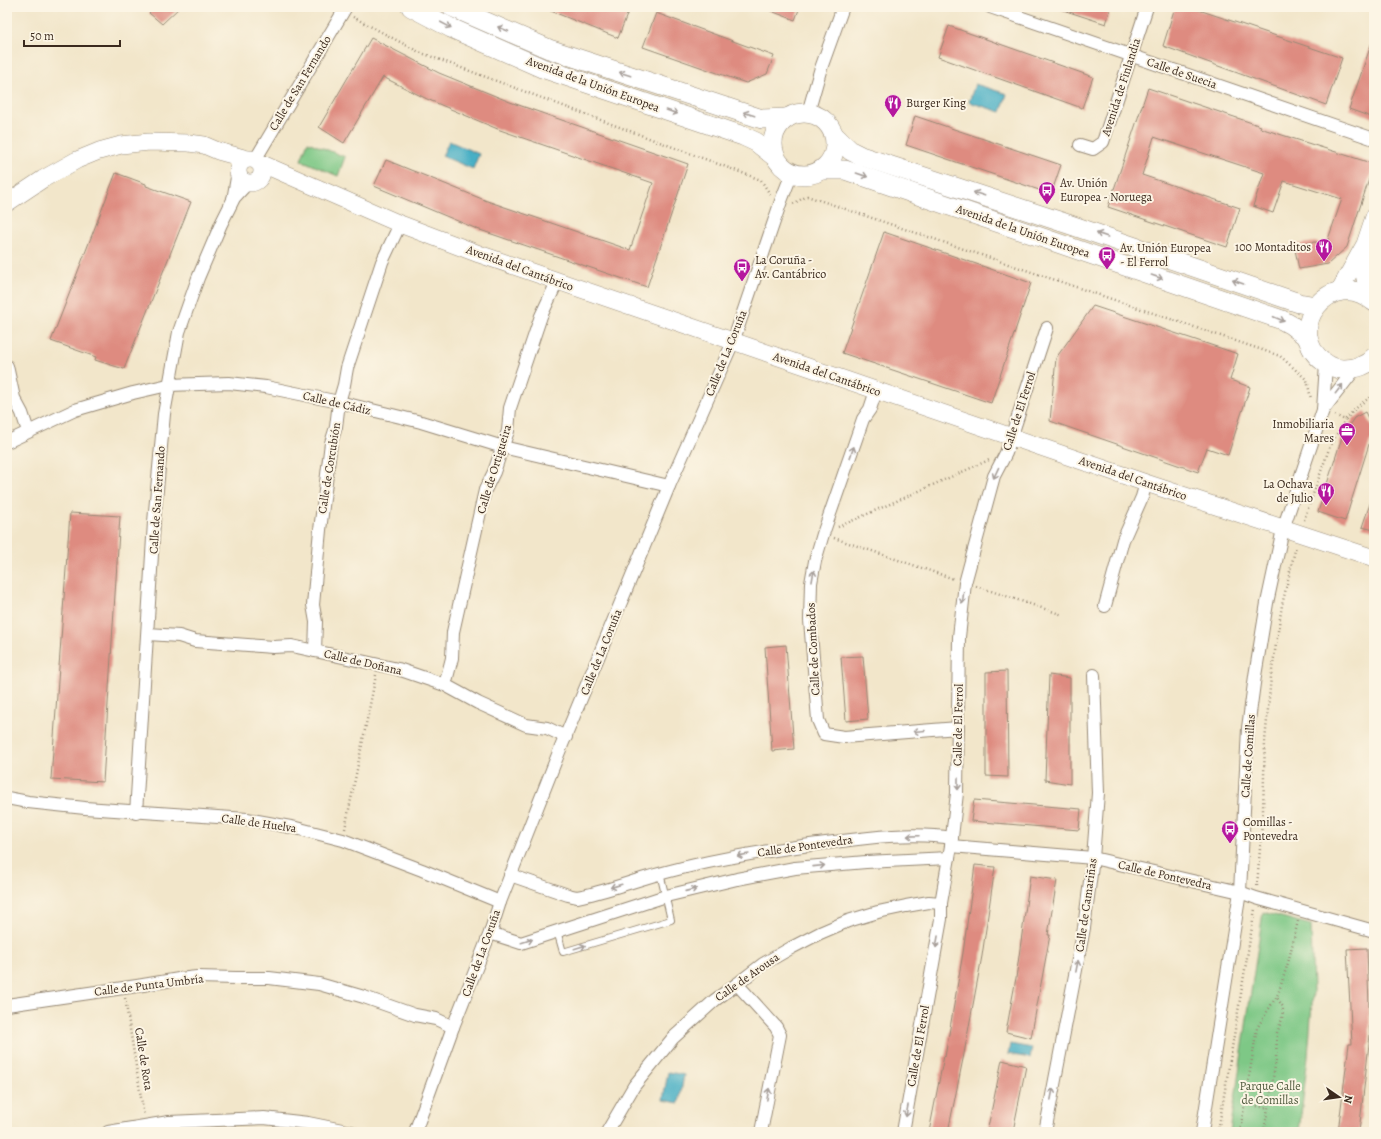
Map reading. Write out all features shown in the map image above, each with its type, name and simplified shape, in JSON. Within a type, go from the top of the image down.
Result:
[{"type":"main road","name":"Avenida de la Unión Europea","points":[[411,7],[451,28],[542,68],[743,136],[756,142],[775,157]]},
{"type":"main road","name":"Avenida de la Unión Europea","points":[[452,7],[549,49],[762,119],[787,118]]},
{"type":"main road","points":[[808,113],[817,115],[825,120],[831,128],[835,136],[836,149],[832,160],[824,170],[814,175],[802,176],[792,174],[782,167],[775,157],[772,146],[774,135],[779,126],[787,118],[797,114],[808,113]]},
{"type":"main road","name":"Avenida de la Unión Europea","points":[[835,136],[852,151],[861,156],[1068,224],[1299,303],[1316,306]]},
{"type":"main road","name":"Avenida de la Unión Europea","points":[[824,170],[845,170],[1282,320],[1308,338]]},
{"type":"main road","points":[[1369,362],[1340,369],[1326,364],[1315,353],[1308,338],[1308,321],[1316,306],[1326,296],[1339,291],[1354,292],[1371,300]]},
{"type":"street","points":[[808,113],[820,71],[843,7]]},
{"type":"street","name":"Calle de Suecia","points":[[990,7],[1374,140]]},
{"type":"street","name":"Avenida de Finlandia","points":[[1080,145],[1093,149],[1103,142],[1147,7]]},
{"type":"street","name":"Calle de San Fernando","points":[[136,813],[154,522],[164,414],[168,385],[180,332],[198,278],[233,200],[245,186],[249,169],[345,9]]},
{"type":"street","points":[[7,203],[43,179],[77,160],[99,151],[121,145],[149,142],[204,145],[218,151],[249,169]]},
{"type":"street","name":"Avenida del Cantábrico","points":[[249,169],[267,176],[285,174],[400,224],[479,254],[876,391],[1008,445],[1146,483],[1374,558]]},
{"type":"street","name":"Calle de La Coruña","points":[[415,1132],[453,1026],[490,933],[510,875],[669,486],[733,342],[781,201],[792,174]]},
{"type":"street","points":[[1339,291],[1365,244],[1374,217]]},
{"type":"street","name":"Calle de Corcubión","points":[[315,651],[316,622],[313,605],[320,530],[330,451],[336,427],[339,402],[347,368],[382,262],[400,224]]},
{"type":"street","points":[[1365,244],[1364,274],[1371,300]]},
{"type":"street","name":"Calle de Ortigueira","points":[[445,686],[452,658],[453,632],[485,490],[494,472],[503,447],[508,431],[510,408],[536,330],[557,282]]},
{"type":"street","name":"Calle de El Ferrol","points":[[903,1132],[941,919],[941,903],[949,858],[957,793],[959,636],[965,582],[994,476],[1008,445],[1047,328]]},
{"type":"street","name":"Calle de Comillas","points":[[1323,410],[1369,362]]},
{"type":"street","name":"Calle de Comillas","points":[[1202,1132],[1240,892],[1248,728],[1255,676],[1267,603],[1283,529],[1323,410],[1326,364]]},
{"type":"street","points":[[7,366],[14,398],[22,413],[28,431]]},
{"type":"street","name":"Calle de Cádiz","points":[[7,442],[75,410],[133,393],[168,385],[229,383],[266,388],[339,402],[421,422],[503,447],[669,486]]},
{"type":"street","name":"Calle de Combados","points":[[876,391],[870,409],[863,419],[815,560],[811,583],[810,620],[818,720],[824,734],[844,737],[958,728]]},
{"type":"street","points":[[1105,606],[1123,540],[1142,497],[1146,483]]},
{"type":"street","name":"Calle de Doñana","points":[[148,634],[179,636],[195,641],[273,647],[292,646],[378,664],[398,669],[445,686],[526,725],[547,728],[566,737]]},
{"type":"street","name":"Calle de Camariñas","points":[[1045,1132],[1084,928],[1093,858],[1098,793],[1094,675]]},
{"type":"street","name":"Calle de Huelva","points":[[7,798],[136,813],[247,819],[296,828],[343,840],[500,902]]},
{"type":"street","name":"Calle de Pontevedra","points":[[510,875],[568,896],[577,897],[660,873],[789,847],[867,838],[925,836],[952,837],[1093,858],[1240,892],[1300,911],[1374,931]]},
{"type":"street","name":"Calle de Pontevedra","points":[[490,933],[521,943],[666,896],[737,879],[795,868],[866,862],[949,858]]},
{"type":"street","name":"Calle de Arousa","points":[[607,1132],[634,1086],[672,1038],[715,1000],[763,964],[790,948],[848,921],[878,912],[906,906],[929,902],[941,903]]},
{"type":"street","name":"Calle de Punta Umbría","points":[[7,1005],[197,977],[270,978],[319,984],[364,997],[415,1015],[436,1019],[453,1026]]},
{"type":"street","points":[[737,984],[776,1027],[780,1035],[761,1132]]},
{"type":"street","points":[[108,1132],[169,1122],[264,1118],[308,1123],[352,1132]]},
{"type":"lane","points":[[557,931],[563,952],[671,920],[660,873]]},
{"type":"path","points":[[345,9],[419,52],[761,180],[772,198],[792,204],[807,196],[1280,356],[1307,380],[1312,406],[1346,420]]},
{"type":"path","points":[[1218,1132],[1256,898],[1263,811],[1265,742],[1271,677],[1282,605],[1300,534],[1330,446],[1346,420],[1356,408],[1368,398],[1374,396]]},
{"type":"path","points":[[823,534],[1008,445]]},
{"type":"path","points":[[823,534],[1063,615]]},
{"type":"path","points":[[343,840],[378,664]]},
{"type":"path","points":[[1240,1132],[1257,1028],[1276,996],[1288,963],[1300,911]]},
{"type":"path","name":"Calle de Rota","points":[[124,988],[146,1126]]},
{"type":"path","points":[[1264,1132],[1276,1060],[1277,1033],[1282,1019],[1283,1007],[1276,996]]},
{"type":"path","points":[[1245,1104],[1268,1108]]},
{"type":"green space","points":[[308,142],[345,157],[338,176],[301,160]]},
{"type":"green space","name":"Parque Calle de Comillas","points":[[1263,912],[1311,925],[1313,991],[1308,1056],[1299,1132],[1230,1132]]},
{"type":"water","points":[[975,84],[1007,94],[1001,112],[969,102]]},
{"type":"water","points":[[449,141],[479,154],[473,169],[442,156]]},
{"type":"water","points":[[1010,1044],[1032,1048],[1030,1058],[1008,1054]]},
{"type":"water","points":[[668,1072],[684,1075],[679,1103],[663,1100]]},
{"type":"building","points":[[155,7],[180,7],[162,24],[149,13]]},
{"type":"building","points":[[541,7],[630,7],[618,38]]},
{"type":"building","points":[[763,7],[800,7],[795,20]]},
{"type":"building","points":[[1060,7],[1111,7],[1106,24],[1060,9]]},
{"type":"building","points":[[1175,7],[1190,7],[1342,58],[1326,105],[1163,46]]},
{"type":"building","points":[[656,13],[774,56],[767,74],[746,83],[643,47]]},
{"type":"building","points":[[949,26],[1093,77],[1082,108],[938,57]]},
{"type":"building","points":[[371,38],[439,73],[510,102],[688,164],[647,287],[477,229],[374,186],[386,160],[487,201],[630,250],[653,183],[500,130],[427,99],[383,77],[344,143],[319,127]]},
{"type":"building","points":[[1372,42],[1374,42],[1374,118],[1349,109]]},
{"type":"building","points":[[1148,88],[1261,126],[1260,128],[1374,164],[1347,247],[1328,264],[1299,269],[1294,245],[1315,242],[1326,245],[1342,199],[1284,181],[1273,213],[1253,206],[1264,173],[1154,137],[1142,175],[1240,208],[1227,247],[1108,207]]},
{"type":"building","points":[[915,116],[1061,165],[1051,194],[906,145]]},
{"type":"building","points":[[116,173],[146,184],[146,186],[191,202],[124,369],[95,360],[96,357],[51,341]]},
{"type":"building","points":[[884,232],[1031,283],[991,403],[842,353]]},
{"type":"building","points":[[1093,306],[1238,354],[1230,380],[1250,387],[1228,455],[1207,448],[1198,472],[1050,421],[1056,358]]},
{"type":"building","points":[[1365,412],[1374,430],[1374,439],[1370,441],[1345,521],[1318,512],[1343,434],[1354,418]]},
{"type":"building","points":[[1372,498],[1374,499],[1374,530],[1362,527]]},
{"type":"building","points":[[70,513],[120,516],[103,782],[51,779]]},
{"type":"building","points":[[786,645],[794,749],[772,751],[765,647]]},
{"type":"building","points":[[863,656],[868,719],[846,721],[841,657]]},
{"type":"building","points":[[1007,671],[1008,777],[986,776],[986,672]]},
{"type":"building","points":[[1049,675],[1070,678],[1070,784],[1045,780]]},
{"type":"building","points":[[974,800],[1081,809],[1079,830],[971,821]]},
{"type":"building","points":[[975,865],[995,867],[982,956],[948,1132],[929,1132],[944,1056],[945,1057],[963,953]]},
{"type":"building","points":[[1030,876],[1057,880],[1048,935],[1050,935],[1031,1038],[1006,1032],[1016,978]]},
{"type":"building","points":[[1367,948],[1370,1035],[1359,1132],[1338,1132],[1349,1044],[1352,1044],[1347,949]]},
{"type":"building","points":[[1002,1060],[1026,1066],[1013,1132],[987,1132]]},
{"type":"place","name":"Burger King","points":[[893,118]]},
{"type":"place","name":"Av. Unión Europea - Noruega","points":[[1047,205]]},
{"type":"place","name":"100 Montaditos","points":[[1324,262]]},
{"type":"place","name":"Av. Unión Europea - El Ferrol","points":[[1107,270]]},
{"type":"place","name":"La Coruña - Av. Cantábrico","points":[[742,282]]},
{"type":"place","name":"Inmobiliaria Mares","points":[[1347,446]]},
{"type":"place","name":"La Ochava de Julio","points":[[1326,506]]},
{"type":"place","name":"Comillas - Pontevedra","points":[[1230,844]]}]
